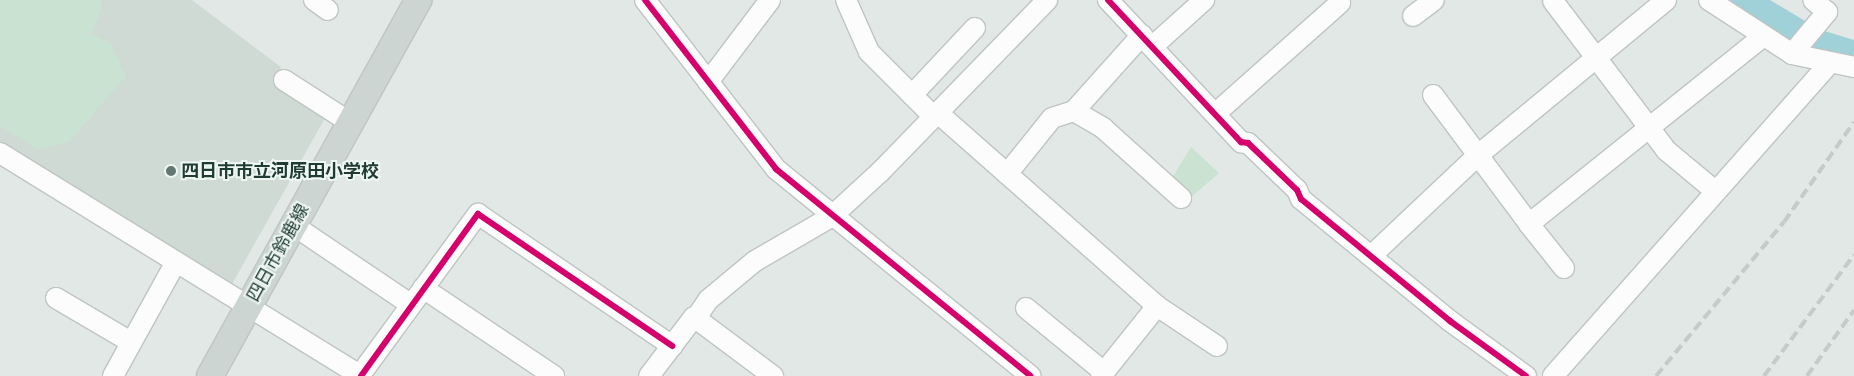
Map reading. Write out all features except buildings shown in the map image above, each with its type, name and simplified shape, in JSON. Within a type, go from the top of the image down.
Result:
[{"type":"main road","name":"四日市鈴鹿線","points":[[210,376],[418,0]]},
{"type":"street","points":[[645,0],[776,169],[831,217],[1031,376]]},
{"type":"street","points":[[708,82],[770,0]]},
{"type":"street","points":[[846,0],[869,52],[912,95],[1007,174],[1157,306],[1217,346]]},
{"type":"street","points":[[648,376],[696,318],[708,300],[754,261],[831,217],[936,115],[1047,0]]},
{"type":"street","points":[[1108,0],[1148,40],[1241,142],[1298,190],[1301,199],[1371,256],[1526,376]]},
{"type":"street","points":[[1007,174],[1052,118],[1074,111],[1148,40],[1204,0]]},
{"type":"street","points":[[1413,16],[1434,0]]},
{"type":"street","points":[[1371,256],[1477,156],[1666,0]]},
{"type":"street","points":[[1709,0],[1762,37],[1800,44],[1829,64],[1854,67]]},
{"type":"street","points":[[1800,44],[1826,12],[1813,0]]},
{"type":"street","points":[[1553,1],[1667,151],[1714,190]]},
{"type":"street","points":[[1216,113],[1340,2]]},
{"type":"street","points":[[912,95],[975,28]]},
{"type":"street","points":[[1529,224],[1762,37]]},
{"type":"street","points":[[1553,376],[1714,190],[1829,64]]},
{"type":"street","points":[[284,80],[351,123]]},
{"type":"street","points":[[1433,95],[1477,156],[1564,268]]},
{"type":"street","points":[[1074,111],[1103,128],[1181,198]]},
{"type":"street","points":[[0,153],[361,376],[410,304],[478,214],[672,346]]},
{"type":"street","points":[[293,225],[410,304]]},
{"type":"street","points":[[113,376],[176,262]]},
{"type":"street","points":[[423,288],[554,376]]},
{"type":"street","points":[[56,298],[131,342]]},
{"type":"street","points":[[1026,308],[1102,374],[1157,306]]},
{"type":"street","points":[[696,318],[773,376]]},
{"type":"shaded area","name":"四日市市立河原田小学校","points":[[0,0],[192,0],[281,67],[275,79],[325,118],[231,286],[0,142]]},
{"type":"green space","points":[[0,0],[101,0],[101,11],[91,33],[110,43],[126,76],[69,142],[37,149],[0,126]]},
{"type":"green space","points":[[1191,147],[1219,173],[1189,199],[1172,178]]},
{"type":"waterway","points":[[1740,0],[1812,43],[1854,56]]},
{"type":"railway","points":[[1656,376],[1784,222],[1854,122]]},
{"type":"railway","points":[[1764,376],[1854,255]]},
{"type":"railway","points":[[1807,376],[1854,310]]},
{"type":"cycle path","points":[[645,0],[776,169],[1031,376]]},
{"type":"cycle path","points":[[1108,0],[1241,142],[1248,143],[1297,190],[1301,199],[1450,321],[1526,376]]},
{"type":"cycle path","points":[[361,376],[478,214],[672,346]]},
{"type":"place","name":"四日市市立河原田小学校","points":[[171,171]]}]
